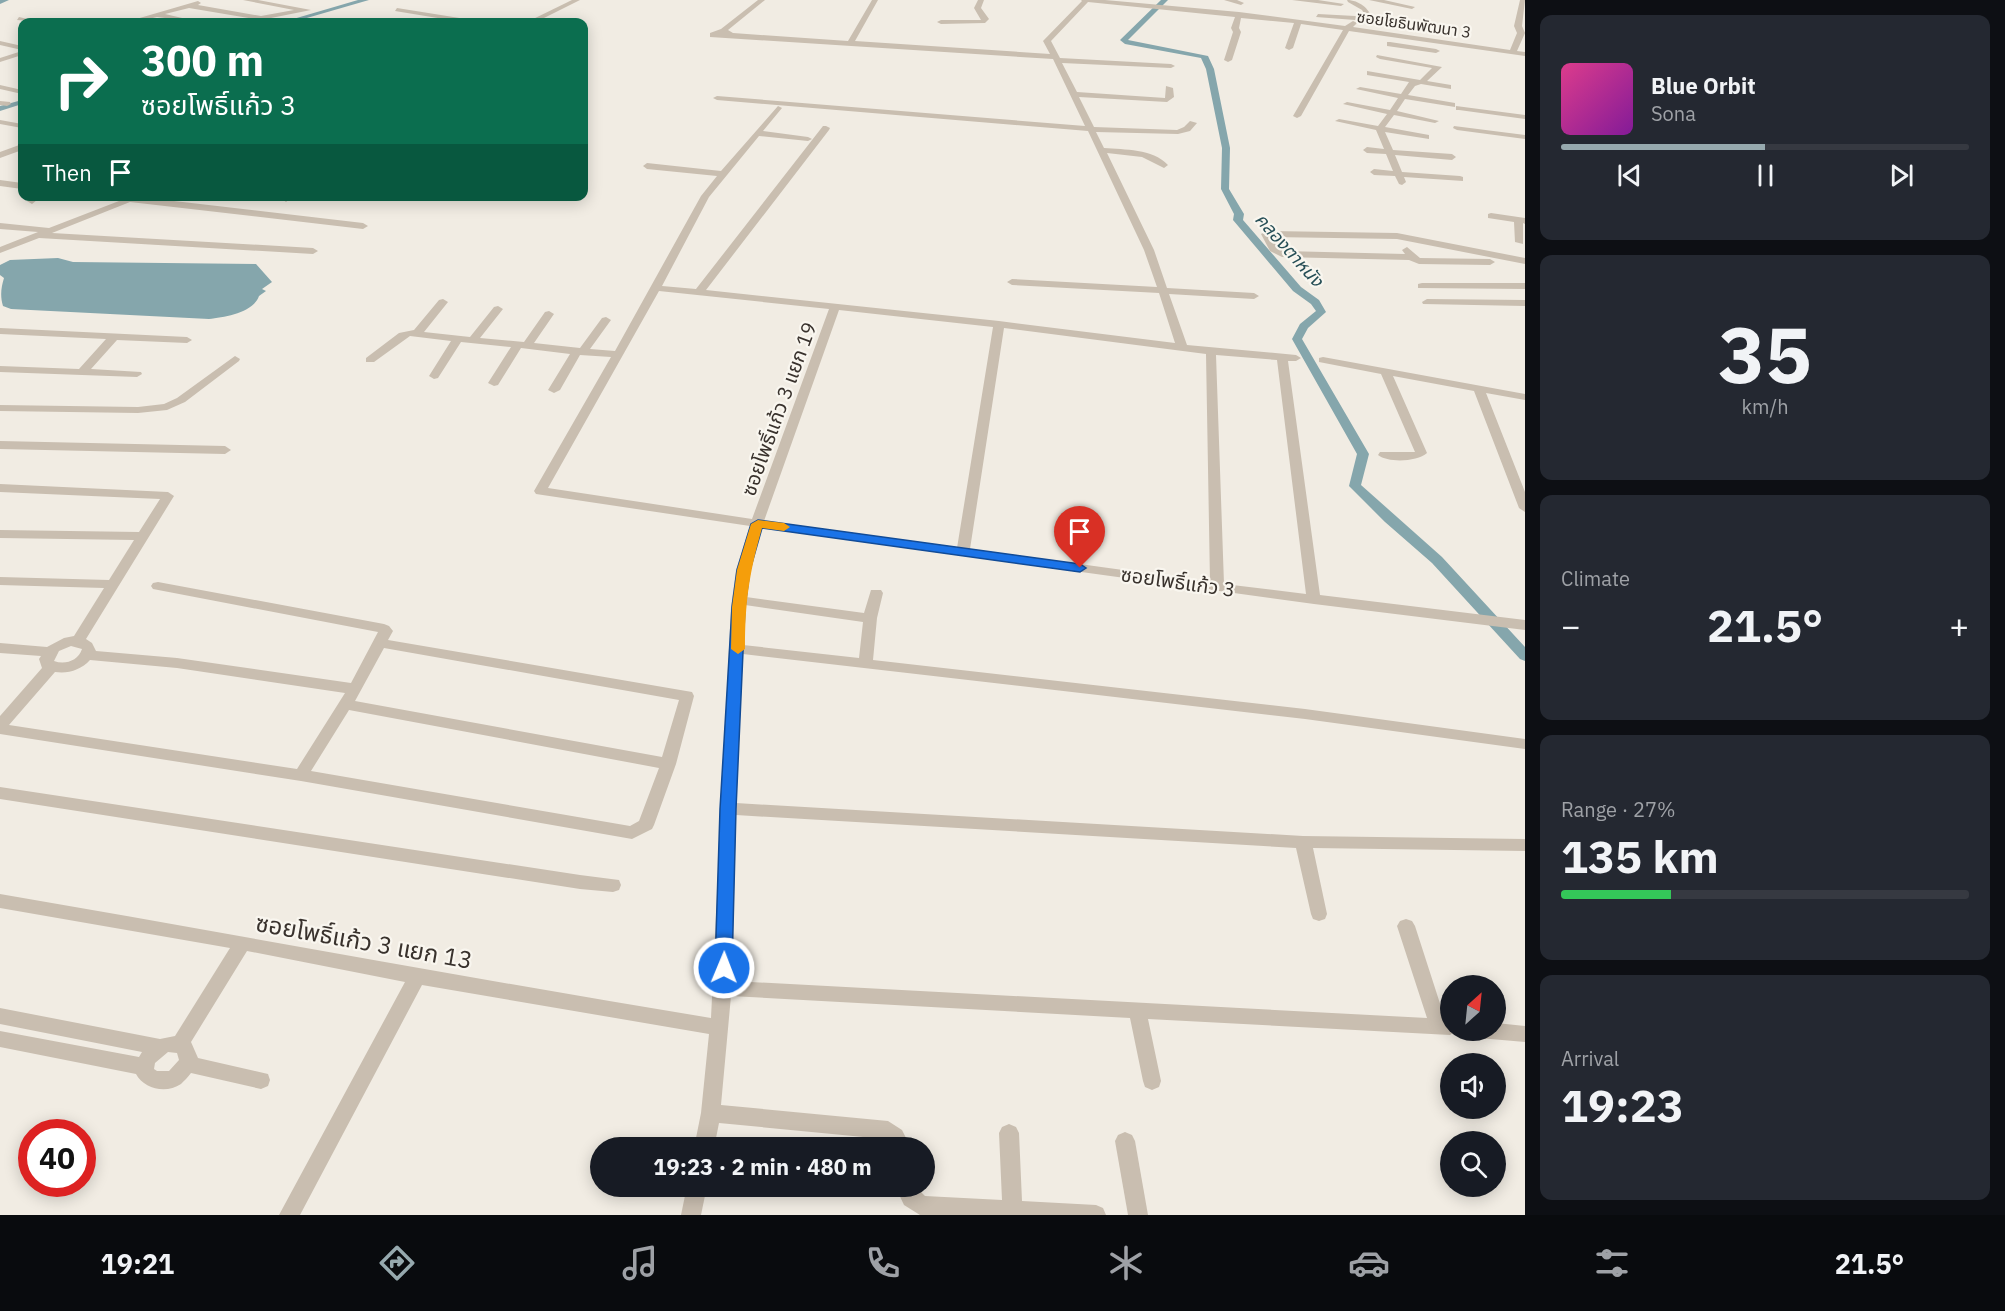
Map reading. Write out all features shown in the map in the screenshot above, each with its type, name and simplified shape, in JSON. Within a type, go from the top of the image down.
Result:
[{"type":"street","points":[[145,18],[209,0]]},
{"type":"street","points":[[190,6],[261,18],[311,11],[246,0]]},
{"type":"street","points":[[539,18],[577,0]]},
{"type":"street","points":[[551,18],[587,0]]},
{"type":"street","points":[[762,0],[726,33],[1172,66]]},
{"type":"street","points":[[850,43],[875,0]]},
{"type":"street","points":[[941,22],[983,22],[986,19],[977,8],[981,0]]},
{"type":"street","points":[[1086,0],[1047,41],[1048,46],[1092,129],[1149,250],[1182,347]]},
{"type":"street","name":"ซอยโยธินพัฒนา 3","points":[[1086,0],[1126,2],[1347,28],[1356,24],[1437,41],[1525,54]]},
{"type":"street","points":[[1295,0],[1351,0],[1364,9],[1370,18]]},
{"type":"street","points":[[1372,0],[1412,7]]},
{"type":"street","points":[[1513,52],[1521,33],[1518,26],[1523,0]]},
{"type":"street","points":[[1337,1],[1351,11],[1356,24]]},
{"type":"street","points":[[1223,2],[1241,3]]},
{"type":"street","points":[[1219,12],[1223,2]]},
{"type":"street","points":[[1223,2],[1234,8],[1237,32],[1228,60]]},
{"type":"street","points":[[1257,8],[1356,24]]},
{"type":"street","points":[[397,10],[447,18]]},
{"type":"street","points":[[157,15],[173,18]]},
{"type":"street","points":[[1289,48],[1297,30],[1298,21]]},
{"type":"street","points":[[1297,116],[1347,28]]},
{"type":"street","points":[[1437,41],[1434,49],[1441,58]]},
{"type":"street","points":[[0,43],[18,47]]},
{"type":"street","points":[[1380,129],[1401,96],[1412,84],[1422,82],[1451,43]]},
{"type":"street","points":[[1390,44],[1441,58]]},
{"type":"street","points":[[0,60],[18,54]]},
{"type":"street","points":[[1380,57],[1441,58]]},
{"type":"street","points":[[0,65],[18,63]]},
{"type":"street","points":[[1370,73],[1448,87]]},
{"type":"street","points":[[0,87],[18,91]]},
{"type":"street","points":[[1073,94],[1169,100],[1169,87]]},
{"type":"street","points":[[1360,89],[1525,117]]},
{"type":"street","points":[[717,98],[1092,129],[1178,132],[1193,123]]},
{"type":"street","points":[[1347,104],[1436,121]]},
{"type":"street","points":[[370,360],[403,335],[417,334],[582,352],[592,358],[615,357],[656,288],[705,196],[778,108]]},
{"type":"street","points":[[1339,121],[1426,137]]},
{"type":"street","points":[[0,122],[18,125]]},
{"type":"street","points":[[699,292],[826,128]]},
{"type":"street","points":[[1457,128],[1525,137]]},
{"type":"street","points":[[1380,129],[1400,178]]},
{"type":"street","points":[[758,132],[808,139]]},
{"type":"street","points":[[0,155],[18,148]]},
{"type":"street","points":[[1100,150],[1144,156],[1161,161],[1164,165]]},
{"type":"street","points":[[1367,150],[1452,157]]},
{"type":"street","points":[[647,166],[723,174]]},
{"type":"street","points":[[1374,172],[1400,178],[1460,179]]},
{"type":"street","points":[[0,183],[18,185]]},
{"type":"street","points":[[1,249],[124,201]]},
{"type":"street","points":[[157,201],[363,226]]},
{"type":"street","points":[[1491,216],[1521,220],[1520,242]]},
{"type":"street","points":[[0,226],[273,244]]},
{"type":"street","points":[[1490,262],[1424,262],[1412,257],[1282,254],[1273,249],[1266,234],[1397,236],[1525,261]]},
{"type":"street","points":[[37,235],[313,251]]},
{"type":"street","points":[[1397,236],[1412,257]]},
{"type":"street","points":[[1012,282],[1254,296]]},
{"type":"street","points":[[1422,285],[1525,286]]},
{"type":"street","points":[[656,288],[999,324],[1211,351],[1296,358]]},
{"type":"street","points":[[417,334],[443,302]]},
{"type":"street","points":[[1427,302],[1525,303]]},
{"type":"street","name":"ซอยโพธิ์แก้ว 3 แยก 19","points":[[758,524],[835,308]]},
{"type":"street","points":[[473,340],[498,309]]},
{"type":"street","points":[[494,383],[549,314]]},
{"type":"street","points":[[554,390],[606,320]]},
{"type":"street","points":[[963,552],[999,324]]},
{"type":"street","points":[[0,331],[187,340]]},
{"type":"street","points":[[82,372],[114,337]]},
{"type":"street","points":[[434,376],[458,338]]},
{"type":"street","points":[[1211,351],[1217,587]]},
{"type":"street","name":"ซอยโพธิ์แก้ว 3","points":[[615,357],[540,491],[758,524],[1217,587],[1525,626]]},
{"type":"street","points":[[1282,357],[1314,600]]},
{"type":"street","points":[[0,408],[138,410],[167,407],[181,400],[235,359]]},
{"type":"street","points":[[1323,360],[1525,397]]},
{"type":"street","points":[[0,369],[137,374]]},
{"type":"street","points":[[1384,455],[1415,456],[1421,453],[1386,373]]},
{"type":"street","points":[[1479,389],[1525,508]]},
{"type":"street","points":[[0,445],[225,450]]},
{"type":"street","points":[[0,488],[167,495],[167,499],[78,641]]},
{"type":"street","points":[[706,1137],[711,1113],[723,988],[728,809],[739,600],[743,570],[758,524]]},
{"type":"street","points":[[0,534],[142,536]]},
{"type":"street","points":[[0,581],[112,584]]},
{"type":"street","points":[[158,586],[386,631],[355,689],[301,775]]},
{"type":"street","points":[[865,664],[870,618],[876,593]]},
{"type":"street","points":[[739,600],[870,618]]},
{"type":"street","points":[[0,648],[50,660],[69,667],[81,662],[87,655],[87,646],[78,641],[62,644],[50,660],[0,727],[301,775],[632,833],[646,825],[688,699],[685,695],[380,643]]},
{"type":"street","points":[[738,649],[1305,714],[1525,744]]},
{"type":"street","points":[[87,655],[177,663],[355,689]]},
{"type":"street","points":[[345,704],[668,764]]},
{"type":"street","points":[[0,793],[580,882],[613,885]]},
{"type":"street","points":[[728,809],[1303,842],[1525,844]]},
{"type":"street","points":[[1303,842],[1319,914]]},
{"type":"street","name":"ซอยโพธิ์แก้ว 3 แยก 13","points":[[0,901],[720,1028]]},
{"type":"street","points":[[1406,926],[1440,1015]]},
{"type":"street","points":[[0,1016],[160,1047],[180,1044],[242,944]]},
{"type":"street","points":[[289,1215],[418,975]]},
{"type":"street","points":[[723,988],[1440,1026]]},
{"type":"street","points":[[1137,1009],[1152,1081]]},
{"type":"street","points":[[1506,1032],[1525,1034]]},
{"type":"street","points":[[0,1039],[145,1067]]},
{"type":"street","points":[[160,1047],[150,1056],[145,1067],[148,1077],[159,1081],[179,1075],[188,1064],[188,1052],[180,1044]]},
{"type":"street","points":[[188,1064],[261,1080]]},
{"type":"street","points":[[711,1113],[888,1130],[896,1137]]},
{"type":"street","points":[[1009,1133],[1012,1211]]},
{"type":"street","points":[[1125,1141],[1138,1215]]},
{"type":"street","points":[[691,1215],[695,1197]]},
{"type":"street","points":[[911,1197],[922,1206],[1096,1215]]},
{"type":"water","points":[[58,258],[73,262],[256,264],[272,282],[262,289],[266,291],[259,296],[256,302],[245,310],[209,319],[11,309],[3,306],[1,292],[4,278],[0,275],[0,265],[10,260]]},
{"type":"waterway","points":[[0,2],[6,0]]},
{"type":"waterway","points":[[301,18],[366,0]]},
{"type":"waterway","name":"คลองตาหนัง","points":[[1165,0],[1124,40],[1204,56],[1210,69],[1226,148],[1225,189],[1239,214],[1238,220],[1297,289],[1315,302],[1321,312],[1304,326],[1297,339],[1363,454],[1355,486],[1437,560],[1525,656]]},
{"type":"waterway","points":[[0,109],[18,103]]},
{"type":"slow traffic","points":[[738,649],[738,607],[743,570],[758,524],[784,527]]},
{"type":"route","points":[[724,968],[728,809],[738,649],[738,607],[743,570],[758,524],[1080,568]]}]
